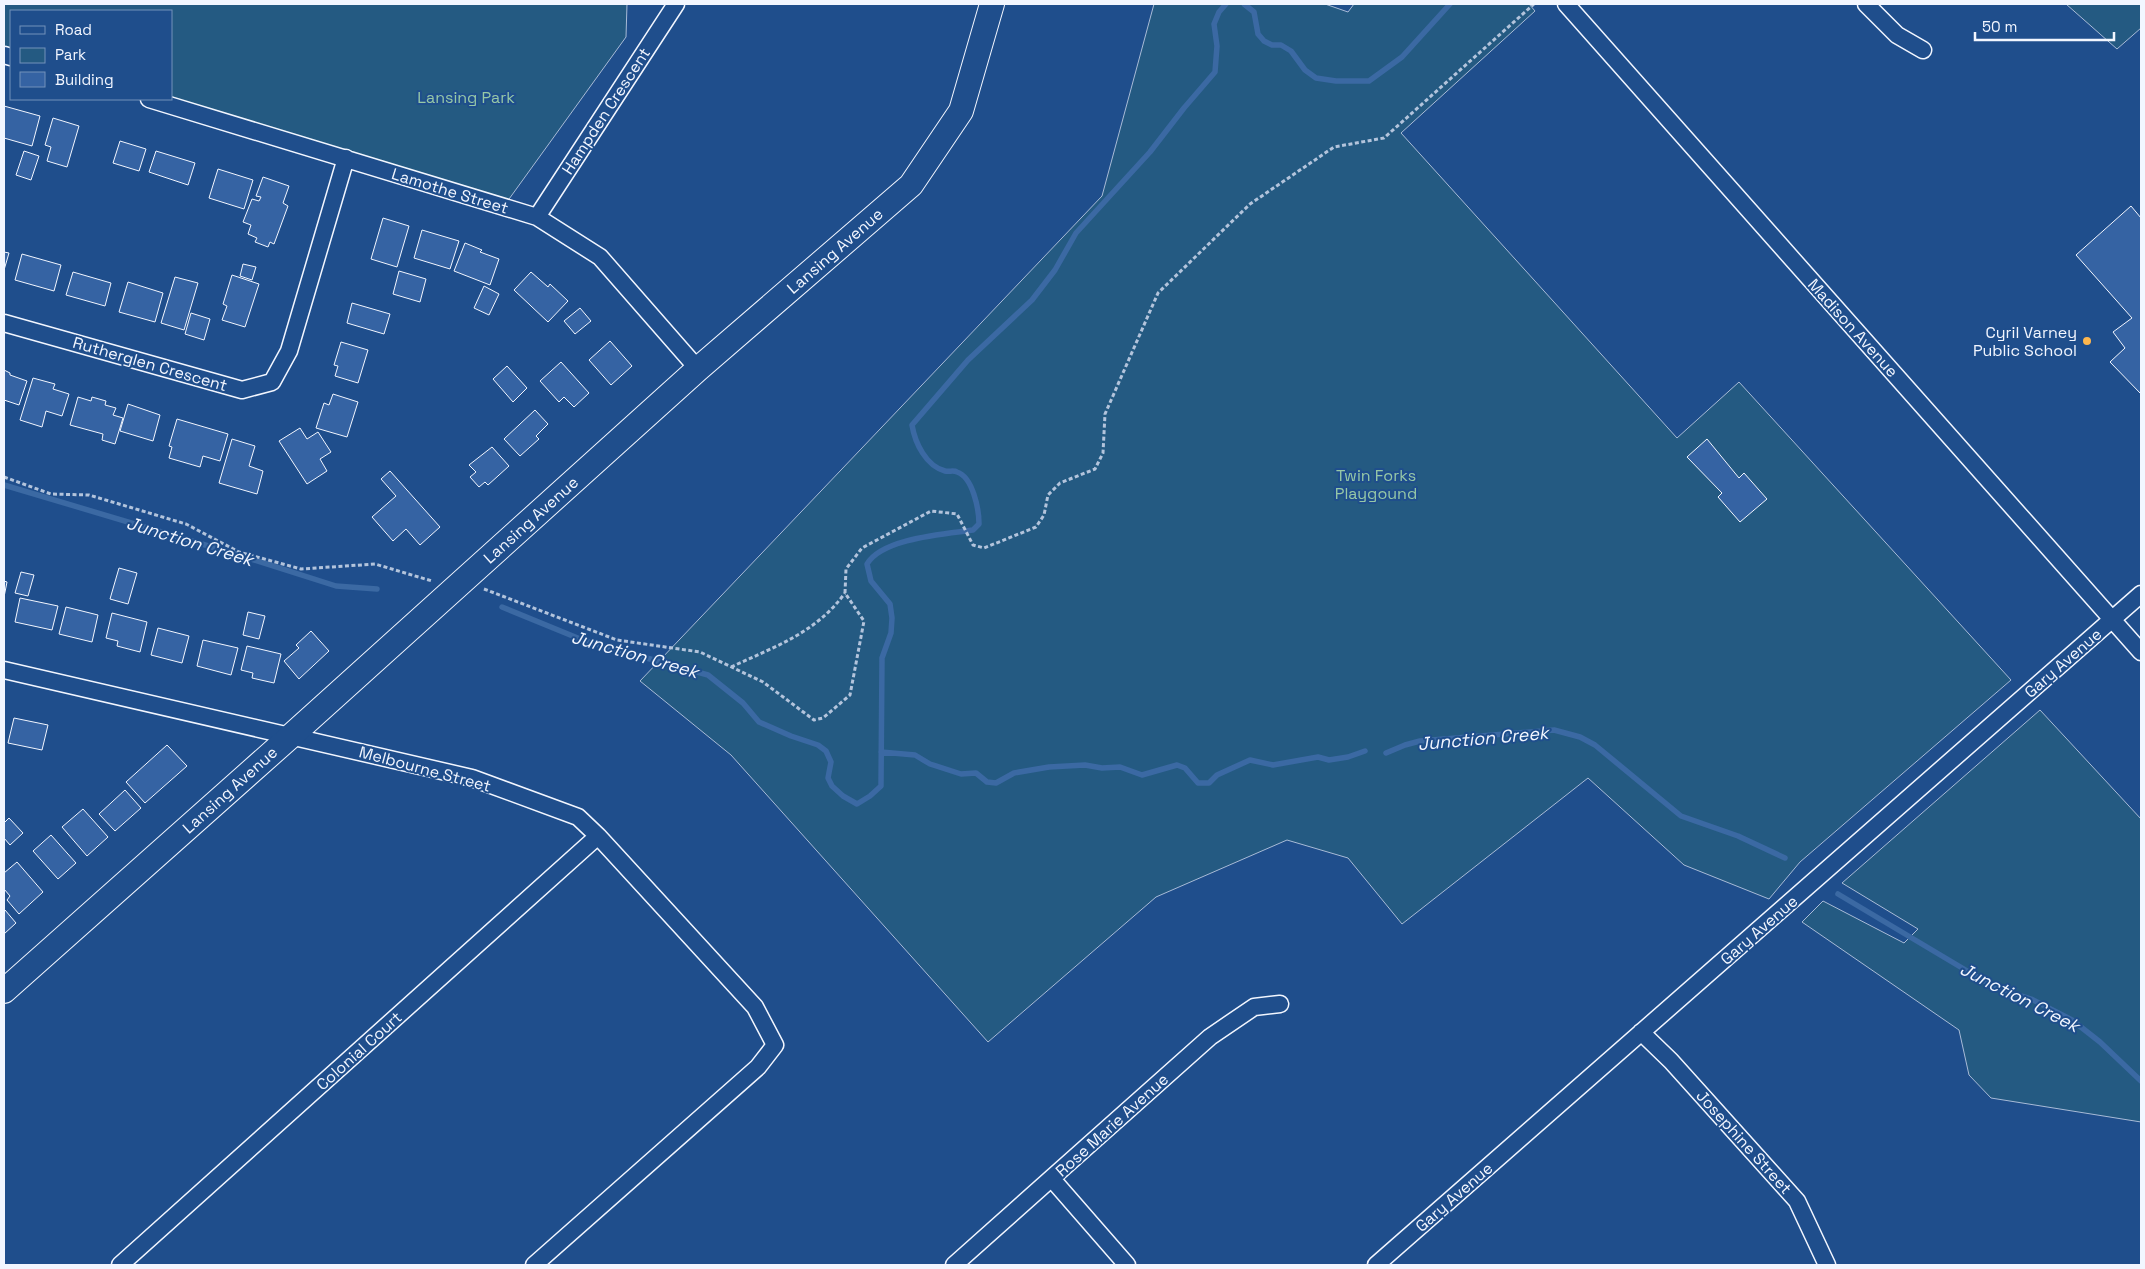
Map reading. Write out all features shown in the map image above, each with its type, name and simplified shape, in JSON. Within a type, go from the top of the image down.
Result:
[{"type":"street","name":"Hampden Crescent","points":[[537,218],[676,4]]},
{"type":"street","name":"Lansing Avenue","points":[[4,991],[292,735],[698,369],[912,185],[962,111],[992,4]]},
{"type":"street","name":"Madison Avenue","points":[[1566,4],[2141,652]]},
{"type":"street","points":[[1866,4],[1897,35],[1923,50]]},
{"type":"street","name":"Lamothe Street","points":[[152,100],[537,218],[600,257],[698,369]]},
{"type":"street","name":"Rutherglen Crescent","points":[[4,323],[242,390],[272,382],[289,351],[346,158]]},
{"type":"street","name":"Gary Avenue","points":[[1376,1265],[2141,594]]},
{"type":"street","name":"Melbourne Street","points":[[4,670],[472,778],[578,817],[598,836],[755,1007],[775,1045],[758,1067],[534,1265]]},
{"type":"street","name":"Colonial Court","points":[[120,1265],[598,836]]},
{"type":"street","name":"Rose Marie Avenue","points":[[954,1265],[1210,1037],[1254,1008],[1280,1004]]},
{"type":"street","name":"Josephine Street","points":[[1641,1032],[1671,1061],[1797,1201],[1827,1265]]},
{"type":"street","points":[[1052,1179],[1127,1265]]},
{"type":"path","points":[[731,667],[806,631],[832,610],[845,593],[846,569],[862,548],[931,511],[957,514],[973,545],[984,548],[1036,528],[1044,515],[1048,495],[1060,483],[1095,469],[1103,453],[1106,414],[1158,293],[1250,204],[1334,148],[1384,138],[1534,4]]},
{"type":"path","points":[[4,477],[51,494],[89,495],[186,524],[239,552],[302,569],[375,564],[456,588],[480,587],[616,640],[700,652],[763,682],[814,720],[823,718],[850,695],[864,621],[845,593]]},
{"type":"green space","name":"Lansing Park","points":[[4,4],[627,4],[626,37],[504,206],[172,99],[172,10],[10,10],[10,59],[4,57]]},
{"type":"green space","name":"Twin Forks Playgound","points":[[1154,4],[1325,4],[1348,12],[1354,4],[1529,4],[1535,11],[1401,133],[1677,438],[1739,382],[2011,680],[1800,862],[1769,899],[1684,865],[1588,778],[1402,924],[1348,858],[1287,840],[1156,897],[988,1042],[731,755],[640,681],[1102,196]]},
{"type":"green space","points":[[2066,4],[2141,4],[2141,28],[2117,49]]},
{"type":"green space","points":[[2040,710],[2141,819],[2141,1122],[1991,1098],[1969,1075],[1959,1030],[1802,922],[1823,901],[1904,943],[1918,929],[1842,883]]},
{"type":"building","points":[[4,106],[40,116],[32,146],[4,138]]},
{"type":"building","points":[[53,118],[79,126],[67,167],[47,161],[51,147],[45,145]]},
{"type":"building","points":[[120,141],[146,149],[139,171],[113,163]]},
{"type":"building","points":[[24,151],[39,156],[31,180],[16,175]]},
{"type":"building","points":[[156,151],[195,163],[188,185],[149,172]]},
{"type":"building","points":[[218,169],[253,180],[244,209],[209,198]]},
{"type":"building","points":[[263,177],[289,186],[283,203],[288,206],[274,244],[270,242],[268,247],[255,242],[257,238],[248,234],[251,225],[243,222],[252,199],[259,201],[261,197],[256,196]]},
{"type":"building","points":[[2131,206],[2141,218],[2141,394],[2110,362],[2125,348],[2113,332],[2132,318],[2076,255]]},
{"type":"building","points":[[383,218],[409,226],[397,267],[371,259]]},
{"type":"building","points":[[422,230],[459,241],[450,269],[414,258]]},
{"type":"building","points":[[465,243],[482,250],[480,252],[499,259],[490,285],[454,271]]},
{"type":"building","points":[[4,252],[9,253],[4,270]]},
{"type":"building","points":[[22,254],[61,265],[54,291],[15,280]]},
{"type":"building","points":[[243,264],[256,267],[252,280],[240,276]]},
{"type":"building","points":[[399,271],[426,279],[420,302],[393,294]]},
{"type":"building","points":[[73,272],[111,283],[105,306],[66,295]]},
{"type":"building","points":[[531,272],[548,287],[550,284],[568,301],[548,322],[514,290]]},
{"type":"building","points":[[232,275],[259,284],[245,327],[222,320],[227,306],[223,304]]},
{"type":"building","points":[[175,277],[198,283],[184,330],[161,323]]},
{"type":"building","points":[[128,282],[163,293],[155,322],[119,312]]},
{"type":"building","points":[[484,286],[499,294],[489,315],[474,308]]},
{"type":"building","points":[[352,303],[390,314],[384,334],[347,323]]},
{"type":"building","points":[[580,308],[591,321],[575,334],[564,321]]},
{"type":"building","points":[[191,313],[210,319],[204,340],[185,334]]},
{"type":"building","points":[[610,341],[632,366],[611,385],[589,360]]},
{"type":"building","points":[[341,342],[368,350],[358,383],[335,376],[338,366],[334,365]]},
{"type":"building","points":[[561,362],[589,393],[574,407],[564,397],[559,402],[540,381]]},
{"type":"building","points":[[507,366],[527,388],[513,402],[493,379]]},
{"type":"building","points":[[4,370],[10,373],[10,375],[27,381],[19,405],[4,400]]},
{"type":"building","points":[[33,378],[55,384],[53,389],[69,394],[62,416],[46,411],[42,427],[20,420]]},
{"type":"building","points":[[333,394],[358,402],[347,437],[316,428],[324,403],[329,405]]},
{"type":"building","points":[[78,397],[91,401],[92,397],[106,401],[105,405],[116,408],[113,415],[123,418],[115,444],[102,440],[103,434],[70,425]]},
{"type":"building","points":[[128,404],[160,415],[153,441],[120,431]]},
{"type":"building","points":[[535,410],[548,424],[536,436],[539,439],[520,456],[504,439]]},
{"type":"building","points":[[177,419],[228,434],[220,461],[203,456],[200,467],[169,458],[172,447],[169,446]]},
{"type":"building","points":[[300,428],[307,439],[318,432],[331,452],[320,459],[327,471],[307,484],[279,441]]},
{"type":"building","points":[[232,439],[255,446],[249,466],[263,471],[257,494],[219,483]]},
{"type":"building","points":[[1707,439],[1739,478],[1744,473],[1767,499],[1740,522],[1718,497],[1722,493],[1687,457]]},
{"type":"building","points":[[492,447],[509,466],[488,485],[485,482],[479,487],[470,477],[476,472],[469,465]]},
{"type":"building","points":[[390,471],[440,527],[420,545],[406,529],[393,541],[372,517],[396,496],[381,479]]},
{"type":"building","points":[[119,568],[137,573],[128,604],[110,599]]},
{"type":"building","points":[[21,572],[34,575],[28,596],[15,593]]},
{"type":"building","points":[[4,581],[7,582],[4,597]]},
{"type":"building","points":[[20,598],[58,606],[52,630],[15,622]]},
{"type":"building","points":[[66,607],[98,615],[92,642],[59,634]]},
{"type":"building","points":[[248,612],[265,616],[259,639],[243,635]]},
{"type":"building","points":[[112,613],[147,622],[140,652],[117,646],[118,641],[106,638]]},
{"type":"building","points":[[158,628],[189,636],[182,663],[151,655]]},
{"type":"building","points":[[311,631],[329,651],[299,679],[284,661],[299,648],[296,645]]},
{"type":"building","points":[[203,640],[238,648],[231,675],[197,666]]},
{"type":"building","points":[[247,646],[281,654],[274,683],[252,678],[253,673],[241,670]]},
{"type":"building","points":[[14,718],[48,725],[42,750],[8,743]]},
{"type":"building","points":[[167,745],[187,766],[145,803],[126,782]]},
{"type":"building","points":[[125,790],[141,808],[115,831],[99,814]]},
{"type":"building","points":[[83,809],[108,837],[87,856],[62,827]]},
{"type":"building","points":[[9,818],[23,833],[10,845],[4,838],[4,823]]},
{"type":"building","points":[[51,835],[76,863],[58,879],[33,851]]},
{"type":"building","points":[[17,862],[43,892],[19,914],[7,900],[10,896],[4,889],[4,873]]},
{"type":"building","points":[[5,910],[16,923],[4,934],[4,912]]},
{"type":"waterway","points":[[502,607],[585,641],[708,675],[743,703],[759,722],[818,745],[826,751],[831,762],[828,778],[832,786],[843,796],[857,804],[870,796],[881,786],[882,658],[891,633],[892,618],[890,604],[871,581],[867,564],[875,555],[886,548],[915,539],[973,530],[979,524],[974,495],[967,480],[956,471],[945,471],[932,464],[922,453],[912,425],[968,360],[1032,300],[1055,270],[1076,233],[1150,152],[1215,72],[1217,46],[1214,24],[1219,12],[1226,4]]},
{"type":"waterway","points":[[1244,4],[1254,12],[1258,34],[1264,41],[1272,45],[1281,45],[1291,51],[1305,70],[1316,78],[1336,81],[1369,81],[1402,57],[1450,4]]},
{"type":"waterway","name":"Junction Creek","points":[[4,485],[336,586],[377,589]]},
{"type":"waterway","name":"Junction Creek","points":[[1386,753],[1420,741],[1554,730],[1580,737],[1595,745],[1681,816],[1738,836],[1785,858]]},
{"type":"waterway","name":"Junction Creek","points":[[881,752],[915,755],[930,764],[961,774],[976,773],[987,782],[996,783],[1014,773],[1049,767],[1085,765],[1102,768],[1120,767],[1142,775],[1177,765],[1185,768],[1198,783],[1209,783],[1217,775],[1250,760],[1273,765],[1318,757],[1329,760],[1348,757],[1365,751]]},
{"type":"waterway","name":"Junction Creek","points":[[1838,894],[1994,987],[2031,999],[2072,1020],[2100,1042],[2141,1081]]},
{"type":"place","name":"Cyril Varney Public School","points":[[2087,341]]}]
